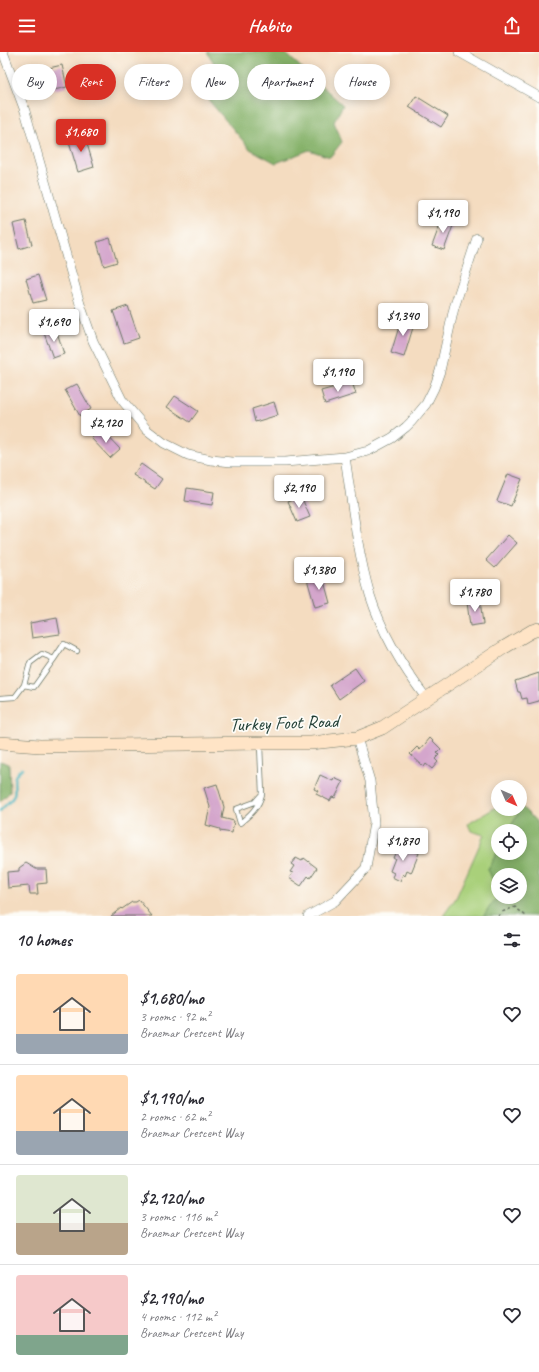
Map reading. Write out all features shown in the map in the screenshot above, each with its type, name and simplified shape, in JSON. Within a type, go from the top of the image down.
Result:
[{"type":"street","points":[[3,52],[25,111],[80,304],[93,340],[122,400],[147,430],[164,443],[188,455],[211,460],[232,462],[285,462],[345,457],[368,450],[392,438],[406,427],[426,404],[434,388],[440,371],[454,308],[477,238]]},
{"type":"street","points":[[459,52],[539,97]]},
{"type":"street","points":[[345,457],[358,545],[370,595],[384,629],[400,660],[410,677],[427,699]]},
{"type":"street","name":"Turkey Foot Road","points":[[0,743],[40,746],[312,743],[357,738],[382,728],[503,648],[532,631],[539,629]]},
{"type":"street","points":[[308,916],[335,901],[366,868],[374,823],[370,781],[357,738]]},
{"type":"lane","points":[[24,685],[34,688],[64,644],[77,651]]},
{"type":"lane","points":[[0,698],[15,697],[24,685],[30,663],[42,654],[54,659]]},
{"type":"lane","points":[[260,743],[262,794],[261,801],[250,816],[240,823],[236,809],[255,802],[262,794]]},
{"type":"path","points":[[498,916],[502,912],[515,907],[526,916]]},
{"type":"green space","points":[[207,52],[284,52],[297,64],[247,64],[247,100],[326,100],[326,90],[334,97],[334,100],[337,100],[343,105],[334,122],[342,142],[330,157],[309,150],[276,163],[250,149],[209,100],[239,100],[239,64],[213,64],[214,63]]},
{"type":"green space","points":[[0,761],[9,764],[10,792],[0,802]]},
{"type":"green space","points":[[491,810],[491,816],[517,816],[512,824],[491,824],[491,860],[493,860],[488,869],[491,876],[492,904],[483,916],[443,916],[456,898],[484,835],[471,831],[468,824]]},
{"type":"green space","points":[[527,812],[536,821],[539,838],[539,916],[483,916],[492,904],[527,904],[527,868],[491,868],[491,876],[488,869],[493,860],[527,860],[527,824],[512,824],[517,816],[527,816]]},
{"type":"building","points":[[62,65],[65,78],[65,87],[57,89],[57,66]]},
{"type":"building","points":[[416,96],[448,116],[441,127],[409,107]]},
{"type":"building","points":[[84,134],[94,167],[78,172],[68,139]]},
{"type":"building","points":[[442,219],[454,223],[444,250],[432,246]]},
{"type":"building","points":[[26,221],[32,245],[19,249],[13,224]]},
{"type":"building","points":[[110,238],[117,262],[104,266],[97,242]]},
{"type":"building","points":[[38,275],[46,300],[33,303],[26,279]]},
{"type":"building","points":[[128,306],[139,338],[124,343],[113,311]]},
{"type":"building","points":[[402,317],[415,321],[404,357],[391,353]]},
{"type":"building","points":[[56,329],[64,354],[53,358],[44,333]]},
{"type":"building","points":[[352,382],[356,394],[325,404],[321,391]]},
{"type":"building","points":[[77,384],[91,409],[80,416],[65,390]]},
{"type":"building","points":[[175,396],[198,411],[190,422],[167,407]]},
{"type":"building","points":[[274,402],[278,415],[255,422],[252,409]]},
{"type":"building","points":[[101,429],[120,449],[110,458],[91,438]]},
{"type":"building","points":[[141,464],[162,479],[155,489],[133,475]]},
{"type":"building","points":[[508,474],[522,479],[511,506],[497,501]]},
{"type":"building","points":[[187,488],[214,492],[212,505],[185,501]]},
{"type":"building","points":[[301,496],[310,517],[297,522],[288,501]]},
{"type":"building","points":[[508,535],[517,543],[495,568],[486,560]]},
{"type":"building","points":[[322,574],[330,603],[315,607],[307,579]]},
{"type":"building","points":[[480,600],[483,624],[470,626],[467,602]]},
{"type":"building","points":[[57,618],[60,634],[32,638],[30,623]]},
{"type":"building","points":[[355,668],[364,681],[339,699],[330,685]]},
{"type":"building","points":[[539,673],[539,701],[528,704],[527,698],[522,699],[520,692],[518,692],[515,681]]},
{"type":"building","points":[[430,738],[441,749],[437,753],[439,755],[435,759],[438,762],[432,769],[426,764],[424,767],[410,754],[417,747],[420,750]]},
{"type":"building","points":[[320,775],[333,781],[334,778],[343,782],[335,798],[332,797],[330,801],[316,794],[318,791],[314,789]]},
{"type":"building","points":[[217,784],[224,807],[222,818],[234,821],[232,833],[220,831],[220,829],[206,825],[210,807],[204,788]]},
{"type":"building","points":[[399,845],[419,853],[411,873],[407,871],[405,876],[403,874],[400,881],[392,877],[394,873],[390,871],[395,858],[393,858]]},
{"type":"building","points":[[296,858],[302,861],[304,858],[317,868],[310,878],[308,876],[301,886],[289,878],[293,873],[290,872],[294,866],[291,864]]},
{"type":"building","points":[[26,863],[36,869],[46,869],[47,883],[37,884],[38,894],[30,894],[29,886],[8,888],[7,872],[19,871],[19,868]]},
{"type":"building","points":[[139,900],[152,916],[111,916],[121,908],[122,909],[132,902]]},
{"type":"waterway","points":[[0,811],[13,797],[15,790],[15,776],[22,768]]}]
